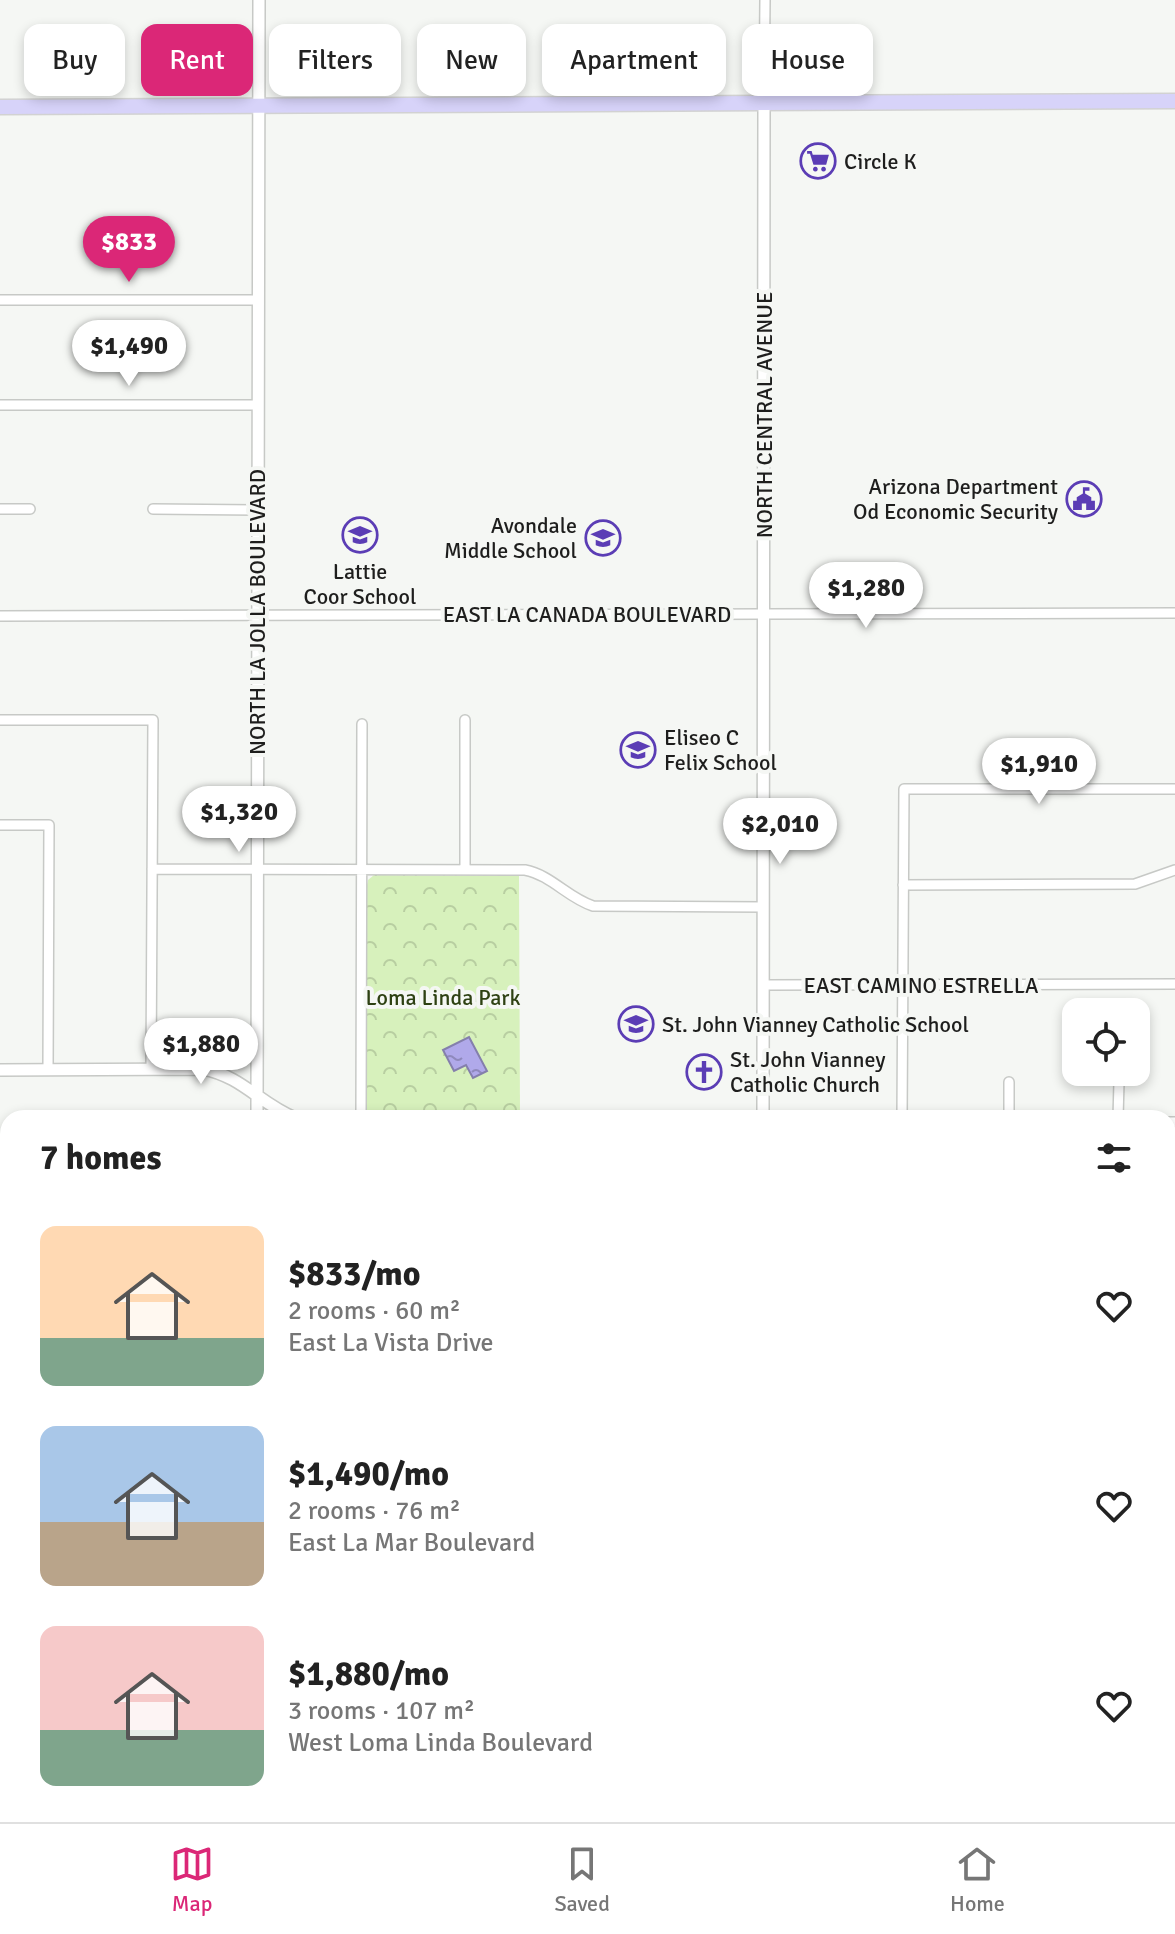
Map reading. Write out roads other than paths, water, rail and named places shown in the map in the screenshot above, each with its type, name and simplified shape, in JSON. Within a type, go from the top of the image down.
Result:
[{"type":"main road","points":[[0,107],[1175,101]]},
{"type":"street","name":"NORTH LA JOLLA BOULEVARD","points":[[257,1110],[259,0]]},
{"type":"street","name":"NORTH CENTRAL AVENUE","points":[[763,1110],[765,0]]},
{"type":"street","points":[[0,300],[258,300]]},
{"type":"street","points":[[0,405],[258,405]]},
{"type":"street","points":[[0,509],[30,509]]},
{"type":"street","points":[[153,509],[257,510]]},
{"type":"street","name":"EAST LA CANADA BOULEVARD","points":[[0,616],[1175,613]]},
{"type":"street","points":[[0,720],[153,720],[151,1069]]},
{"type":"street","points":[[465,720],[465,869]]},
{"type":"street","points":[[361,1110],[362,724]]},
{"type":"street","points":[[902,1110],[904,789],[1175,789]]},
{"type":"street","points":[[0,825],[49,825],[48,1069]]},
{"type":"street","points":[[152,869],[534,871],[581,902],[593,906],[763,907]]},
{"type":"street","points":[[903,885],[1135,884],[1175,870]]},
{"type":"street","name":"EAST CAMINO ESTRELLA","points":[[763,985],[1175,984]]},
{"type":"street","points":[[0,1070],[211,1070],[232,1077],[282,1110]]},
{"type":"street","points":[[1009,1082],[1009,1110]]},
{"type":"street","points":[[1118,1110],[1119,1086]]},
{"type":"water","points":[[469,1037],[487,1071],[473,1078],[466,1065],[454,1071],[443,1050]]},
{"type":"place","name":"Circle K","points":[[818,161]]},
{"type":"place","name":"Arizona Department Od Economic Security","points":[[1084,499]]},
{"type":"place","name":"Lattie Coor School","points":[[360,535]]},
{"type":"place","name":"Avondale Middle School","points":[[603,538]]},
{"type":"place","name":"Eliseo C Felix School","points":[[638,750]]},
{"type":"place","name":"St. John Vianney Catholic School","points":[[636,1024]]},
{"type":"place","name":"St. John Vianney Catholic Church","points":[[704,1072]]},
{"type":"park label","name":"Loma Linda Park","points":[[443,997]]}]
